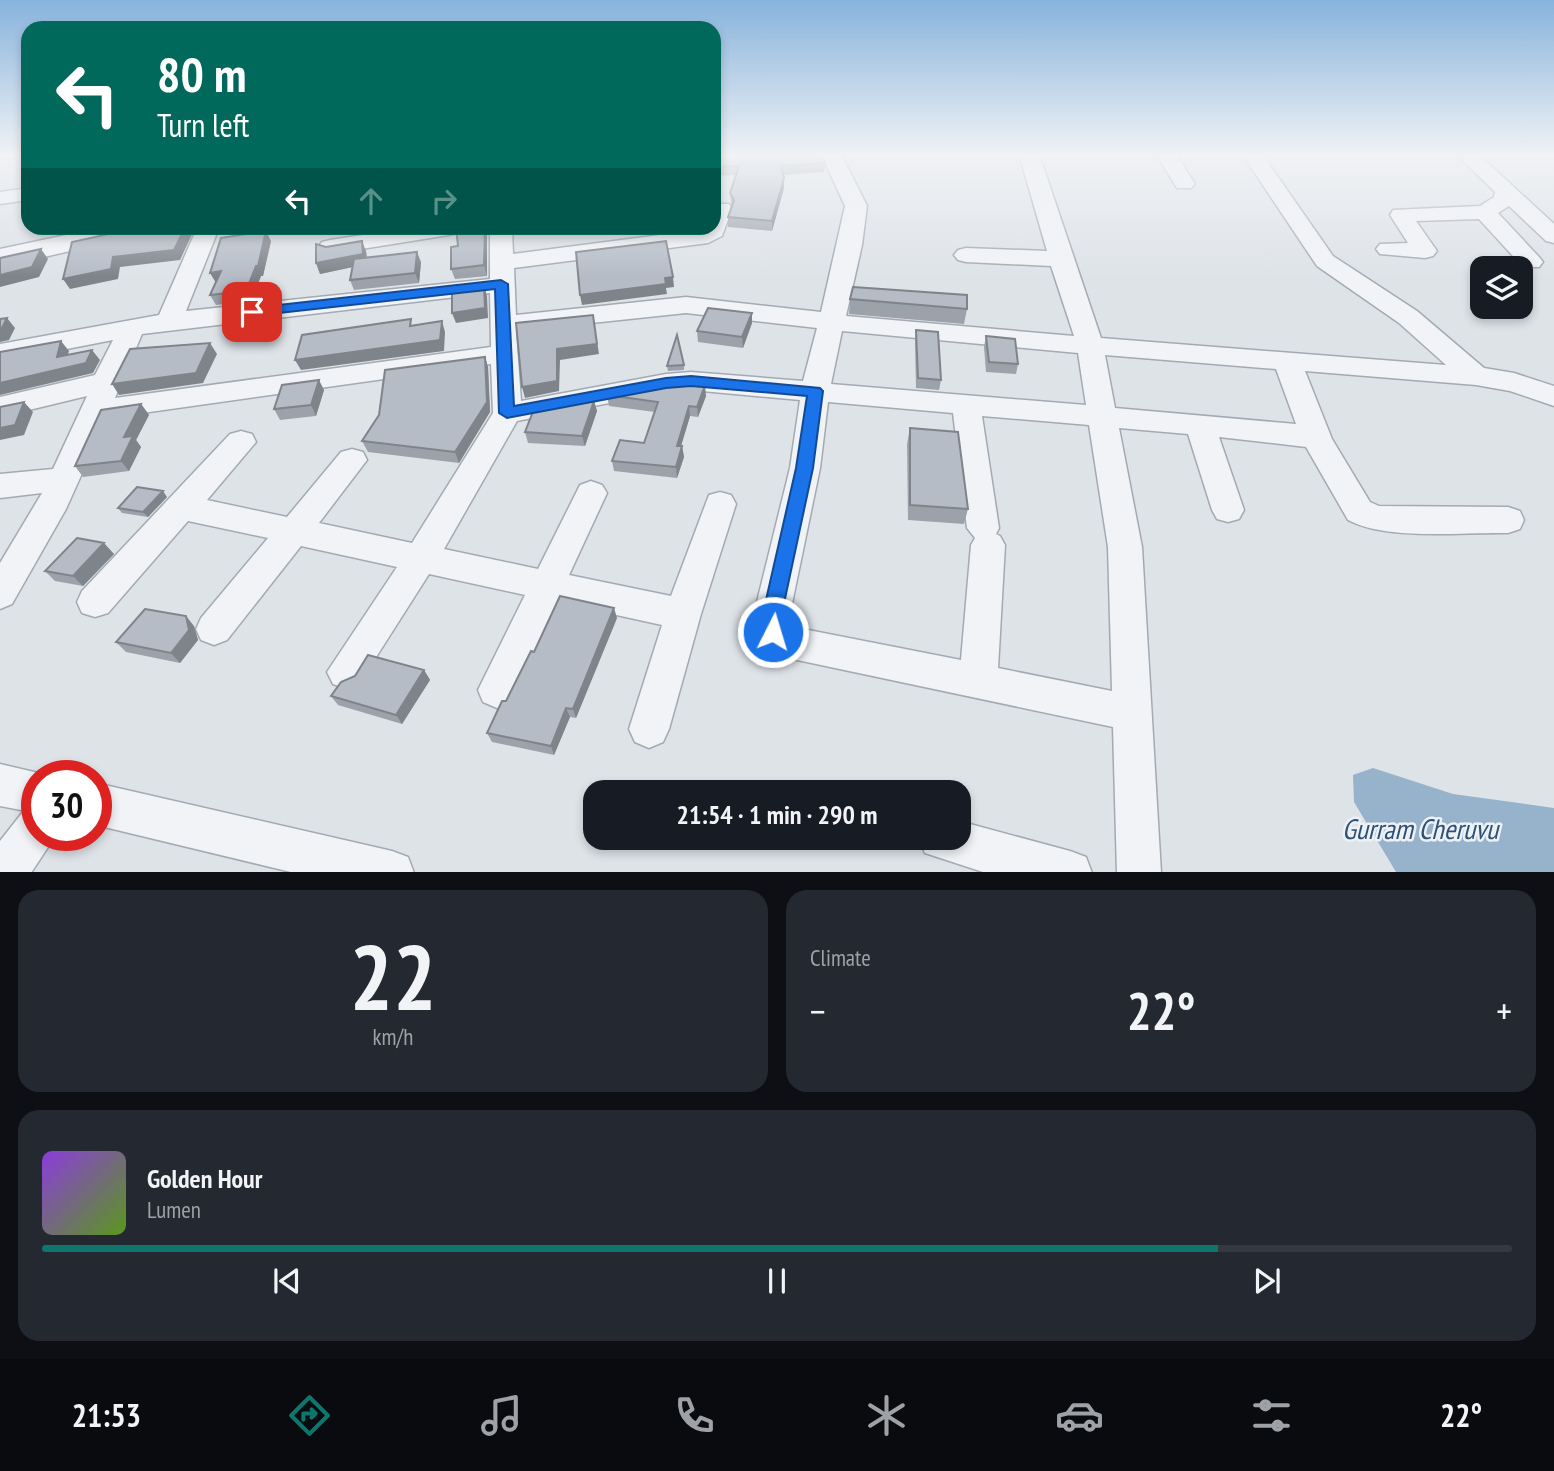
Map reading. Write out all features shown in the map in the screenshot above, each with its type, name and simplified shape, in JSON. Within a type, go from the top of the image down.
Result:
[{"type":"street","points":[[0,198],[21,195]]},
{"type":"street","points":[[851,195],[856,206],[850,245],[815,391],[804,468],[771,622],[773,632],[783,641],[1132,713]]},
{"type":"street","points":[[1042,195],[1060,259],[1090,345],[1125,547],[1139,872]]},
{"type":"street","points":[[1280,195],[1325,261],[1408,317],[1476,376]]},
{"type":"street","points":[[1388,249],[1425,251],[1402,215],[1485,212],[1504,200],[1504,195]]},
{"type":"street","points":[[1510,195],[1554,236]]},
{"type":"street","points":[[1485,212],[1525,256]]},
{"type":"street","points":[[0,258],[104,235]]},
{"type":"street","points":[[169,321],[205,235]]},
{"type":"street","points":[[330,247],[405,235]]},
{"type":"street","points":[[346,672],[421,558],[507,413],[501,235]]},
{"type":"street","points":[[0,353],[169,321],[501,274],[709,235]]},
{"type":"street","points":[[965,255],[1060,259]]},
{"type":"street","points":[[0,407],[101,396],[504,339],[686,305],[833,324],[1476,376],[1514,382],[1554,396]]},
{"type":"street","points":[[0,594],[50,509],[132,327]]},
{"type":"street","points":[[1287,361],[1317,440],[1359,512],[1379,519],[1508,520]]},
{"type":"street","points":[[507,413],[666,383],[691,381],[1200,425],[1307,436],[1317,440]]},
{"type":"street","points":[[966,405],[985,537],[978,681]]},
{"type":"street","points":[[1200,425],[1228,510]]},
{"type":"street","points":[[95,602],[241,442]]},
{"type":"street","points":[[214,629],[352,460]]},
{"type":"street","points":[[0,486],[64,479]]},
{"type":"street","points":[[497,690],[591,494]]},
{"type":"street","points":[[649,729],[683,614],[720,504]]},
{"type":"street","points":[[181,507],[683,614]]},
{"type":"street","points":[[0,785],[21,789]]},
{"type":"street","points":[[112,808],[388,872]]},
{"type":"street","points":[[971,846],[1066,872]]},
{"type":"street","points":[[4,872],[21,849]]},
{"type":"water","name":"Gurram Cheruvu","points":[[1373,768],[1453,794],[1554,808],[1554,872],[1396,872],[1354,802],[1353,775]]},
{"type":"building","points":[[731,195],[779,195],[772,221],[728,217],[734,200]]},
{"type":"building","points":[[104,235],[182,235],[174,250],[113,257],[111,269],[63,279],[72,242]]},
{"type":"building","points":[[265,235],[258,266],[246,291],[210,295],[221,271],[210,273],[221,238]]},
{"type":"building","points":[[457,235],[485,235],[484,265],[451,269],[451,247],[458,246]]},
{"type":"building","points":[[362,241],[363,254],[316,263],[316,244],[326,247]]},
{"type":"building","points":[[666,241],[673,277],[665,278],[666,284],[580,295],[576,252]]},
{"type":"building","points":[[41,249],[32,267],[0,275],[0,258]]},
{"type":"building","points":[[417,252],[415,273],[350,280],[354,259]]},
{"type":"building","points":[[484,286],[485,308],[452,313],[452,289]]},
{"type":"building","points":[[853,287],[967,295],[967,309],[850,299]]},
{"type":"building","points":[[708,308],[752,313],[742,337],[697,331]]},
{"type":"building","points":[[593,315],[597,344],[557,349],[557,381],[522,387],[516,323]]},
{"type":"building","points":[[7,318],[1,330],[0,330],[0,319]]},
{"type":"building","points":[[411,319],[410,326],[442,321],[440,340],[295,360],[302,335]]},
{"type":"building","points":[[916,330],[938,332],[941,380],[918,378]]},
{"type":"building","points":[[677,335],[684,365],[667,366]]},
{"type":"building","points":[[986,336],[1015,339],[1018,364],[989,362]]},
{"type":"building","points":[[61,341],[57,357],[92,350],[86,363],[0,383],[0,352]]},
{"type":"building","points":[[210,343],[196,373],[112,384],[130,349]]},
{"type":"building","points":[[485,357],[487,402],[455,452],[362,441],[379,415],[385,370]]},
{"type":"building","points":[[319,380],[311,405],[274,409],[282,385]]},
{"type":"building","points":[[690,382],[705,385],[697,407],[689,406],[677,446],[682,446],[676,467],[612,461],[620,440],[644,443],[658,402],[607,395]]},
{"type":"building","points":[[581,400],[594,401],[582,436],[525,432],[534,409]]},
{"type":"building","points":[[24,402],[15,425],[0,428],[0,407]]},
{"type":"building","points":[[141,404],[124,437],[133,436],[121,461],[75,466],[101,410]]},
{"type":"building","points":[[910,428],[958,432],[968,509],[910,505]]},
{"type":"building","points":[[137,487],[163,491],[143,512],[118,508]]},
{"type":"building","points":[[77,538],[104,543],[73,576],[45,571]]},
{"type":"building","points":[[560,596],[614,608],[573,709],[566,708],[551,746],[487,733],[531,651],[534,652]]},
{"type":"building","points":[[145,609],[186,616],[189,630],[171,653],[116,642]]},
{"type":"building","points":[[368,655],[424,670],[396,715],[331,696],[341,682],[355,676]]},
{"type":"route","points":[[252,312],[501,284],[507,413],[666,383],[691,381],[815,391],[804,468],[771,622],[773,632]]}]
